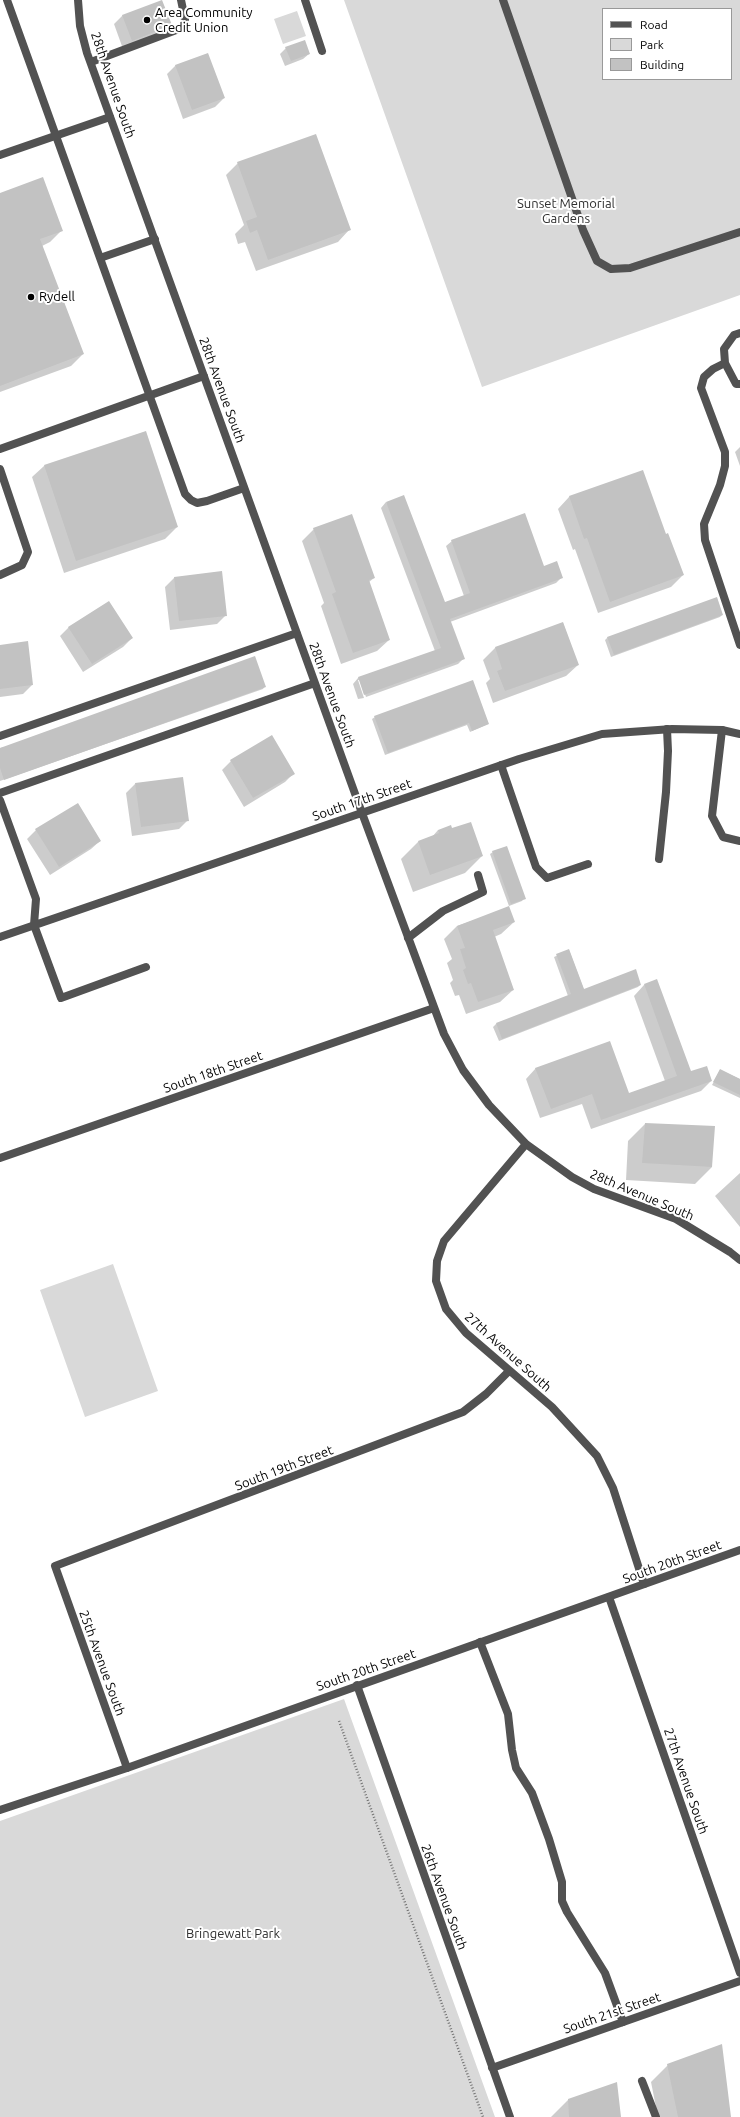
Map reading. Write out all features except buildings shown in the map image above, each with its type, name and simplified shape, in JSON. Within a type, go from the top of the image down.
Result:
[{"type":"street","points":[[7,0],[185,494],[190,500],[197,503],[244,488]]},
{"type":"street","name":"28th Avenue South","points":[[78,0],[80,26],[110,117],[296,632],[444,1034],[463,1070],[489,1105],[526,1144],[572,1177],[594,1189],[676,1219],[730,1252],[740,1260]]},
{"type":"street","points":[[91,62],[179,29],[184,25],[186,19],[180,0]]},
{"type":"street","points":[[305,0],[322,51]]},
{"type":"street","points":[[503,0],[586,237],[597,261],[611,269],[630,268],[740,232]]},
{"type":"street","points":[[0,155],[110,117]]},
{"type":"street","points":[[100,258],[154,239]]},
{"type":"street","points":[[740,333],[734,335],[724,350],[725,363],[736,384],[740,384]]},
{"type":"street","points":[[725,363],[713,369],[704,377],[701,388],[726,452],[725,466],[720,485],[704,524],[705,540],[740,645]]},
{"type":"street","points":[[0,449],[204,376]]},
{"type":"street","points":[[0,469],[28,552],[22,565],[0,575]]},
{"type":"street","points":[[0,736],[296,632]]},
{"type":"street","points":[[0,793],[315,683]]},
{"type":"street","points":[[659,859],[666,792],[668,750],[667,729]]},
{"type":"street","name":"South 17th Street","points":[[0,937],[501,765],[602,734],[667,729],[722,730],[740,734]]},
{"type":"street","points":[[722,730],[712,816],[722,837],[740,841]]},
{"type":"street","points":[[501,765],[536,867],[547,878],[588,864]]},
{"type":"street","points":[[0,800],[36,899],[34,925],[61,998],[146,967]]},
{"type":"street","points":[[408,938],[443,911],[483,892],[478,875]]},
{"type":"street","name":"South 18th Street","points":[[0,1158],[434,1008]]},
{"type":"street","name":"27th Avenue South","points":[[526,1144],[444,1241],[437,1261],[436,1281],[446,1309],[466,1333],[552,1407],[597,1456],[613,1488],[644,1584]]},
{"type":"street","name":"South 19th Street","points":[[55,1566],[463,1412],[486,1394],[509,1371]]},
{"type":"street","name":"South 20th Street","points":[[0,1810],[127,1768],[740,1550]]},
{"type":"street","name":"25th Avenue South","points":[[55,1566],[127,1768]]},
{"type":"street","name":"27th Avenue South","points":[[609,1597],[740,1974]]},
{"type":"street","points":[[480,1642],[508,1714],[512,1750],[516,1768],[534,1799],[557,1864],[562,1882],[562,1901],[566,1912],[606,1973],[624,2022]]},
{"type":"street","name":"26th Avenue South","points":[[357,1686],[510,2117]]},
{"type":"street","name":"South 21st Street","points":[[492,2068],[740,1982]]},
{"type":"street","points":[[642,2081],[656,2117]]},
{"type":"path","points":[[339,1721],[483,2117]]},
{"type":"green space","name":"Sunset Memorial Gardens","points":[[344,0],[740,0],[740,295],[482,387]]},
{"type":"green space","points":[[297,11],[306,36],[283,44],[274,19]]},
{"type":"green space","points":[[113,1264],[158,1391],[85,1417],[40,1290]]},
{"type":"green space","name":"Bringewatt Park","points":[[344,1699],[495,2117],[0,2117],[0,1821]]},
{"type":"place","name":"Area Community Credit Union","points":[[147,20]]},
{"type":"place","name":"Rydell","points":[[31,297]]}]
